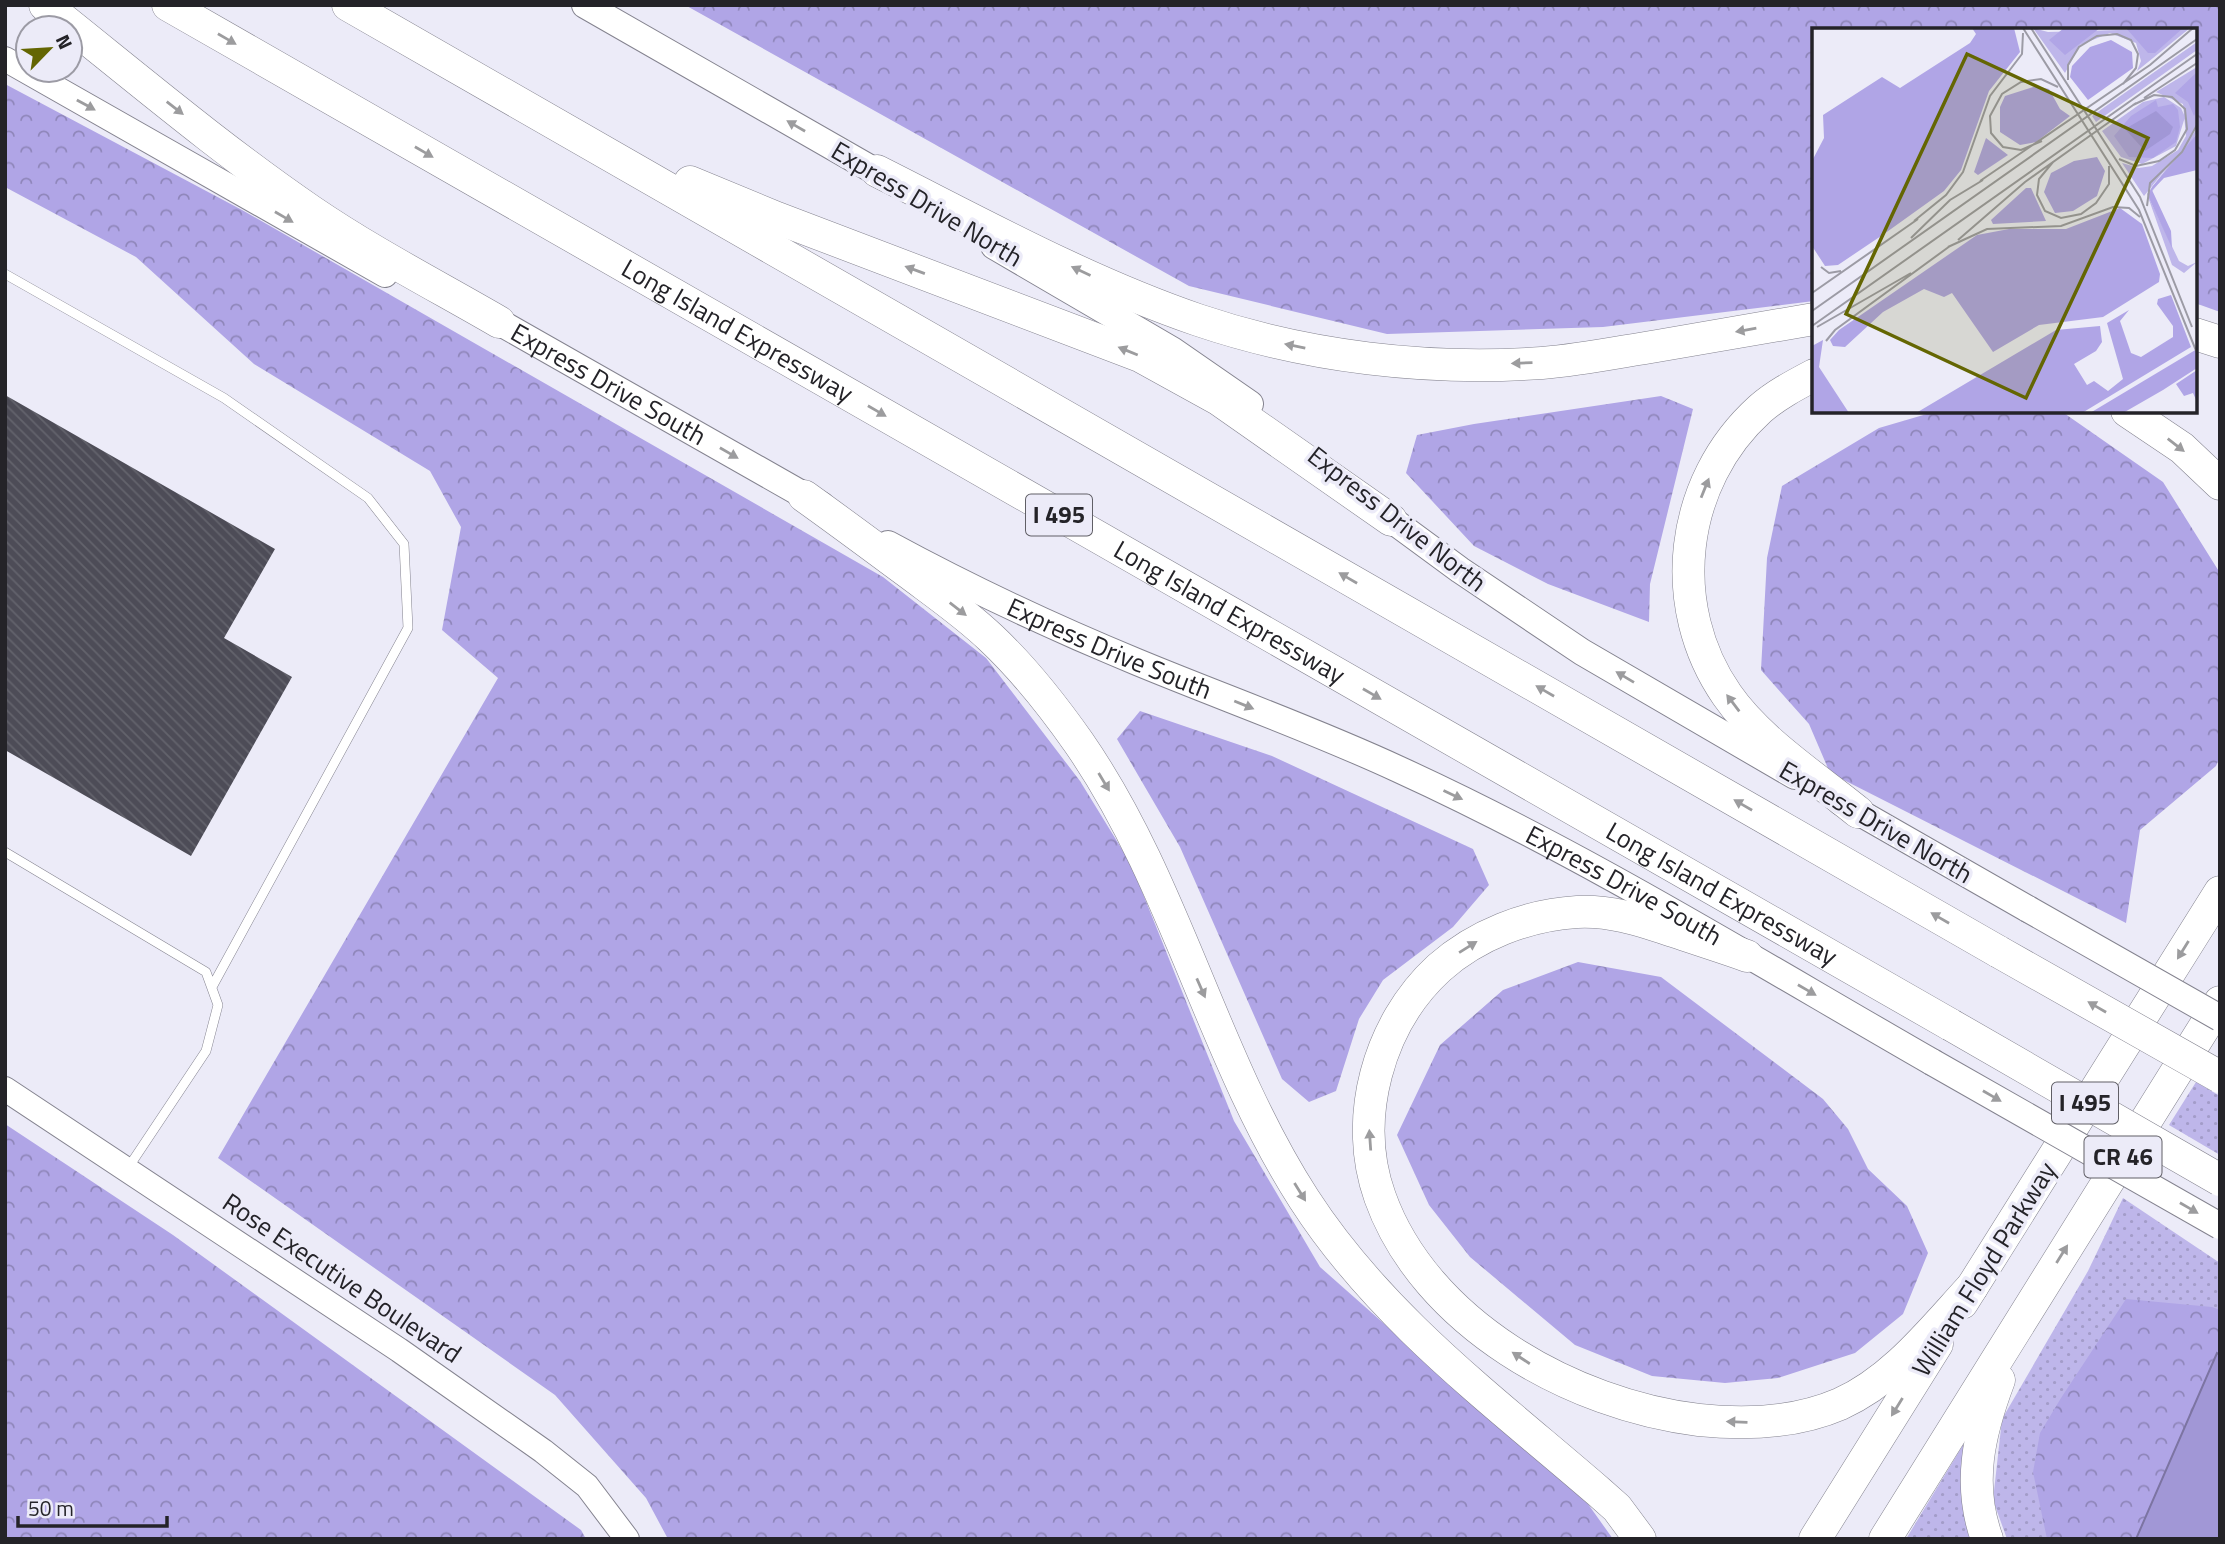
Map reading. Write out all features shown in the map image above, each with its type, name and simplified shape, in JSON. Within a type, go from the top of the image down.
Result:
[{"type":"highway","points":[[45,5],[229,151],[311,211],[499,322]]},
{"type":"highway","name":"Long Island Expressway","points":[[168,5],[2220,1180]]},
{"type":"highway","points":[[348,5],[2220,1077]]},
{"type":"highway","points":[[568,131],[777,218],[1140,356],[1218,399],[1391,520]]},
{"type":"highway","points":[[877,172],[1138,297],[1256,338],[1349,355],[1454,364],[1543,363],[1812,319]]},
{"type":"highway","points":[[2197,335],[2220,342]]},
{"type":"highway","points":[[1812,376],[1778,395],[1761,409],[1745,424],[1714,467],[1703,489],[1691,535],[1688,558],[1690,606],[1695,629],[1714,675],[1742,715],[1858,812]]},
{"type":"highway","points":[[2130,413],[2182,448],[2220,484]]},
{"type":"highway","points":[[804,496],[971,620],[1014,661],[1058,715],[1096,768],[1127,824],[1255,1109],[1287,1170],[1322,1226],[1363,1279],[1393,1311],[1617,1508],[1640,1539]]},
{"type":"highway","name":"William Floyd Parkway","points":[[1815,1539],[2220,892]]},
{"type":"highway","points":[[1747,956],[1631,917],[1578,912],[1552,915],[1502,929],[1460,952],[1438,969],[1404,1010],[1379,1063],[1372,1091],[1369,1120],[1373,1172],[1379,1195],[1402,1243],[1432,1283],[1475,1325],[1549,1375],[1630,1406],[1717,1422],[1746,1423],[1795,1417],[1825,1410],[1858,1395],[1894,1369],[1972,1287]]},
{"type":"highway","name":"CR 46","points":[[1885,1539],[2220,1002]]},
{"type":"highway","points":[[1987,1539],[1978,1492],[1981,1433],[2026,1312]]},
{"type":"main road","name":"Express Drive North","points":[[585,5],[877,172],[951,220],[1217,379],[1391,520],[1581,652],[2220,1018]]},
{"type":"main road","name":"Express Drive South","points":[[499,322],[916,559],[1031,616],[1136,662],[1341,744],[1460,798],[1619,882],[2220,1226]]},
{"type":"street","name":"Express Drive South","points":[[5,59],[406,287],[499,322]]},
{"type":"street","name":"Rose Executive Boulevard","points":[[5,1089],[399,1350],[543,1451],[587,1486],[627,1539]]},
{"type":"lane","points":[[5,274],[224,398],[368,498],[404,544],[408,628],[212,988]]},
{"type":"lane","points":[[5,852],[206,972],[218,1005],[206,1051],[126,1170]]},
{"type":"shaded area","points":[[2196,1082],[2220,1096],[2220,1155],[2169,1125]]},
{"type":"shaded area","points":[[2123,1198],[2220,1263],[2220,1539],[2007,1539],[1993,1500],[2002,1419],[2088,1271]]},
{"type":"shaded area","points":[[2217,1353],[2220,1355],[2220,1539],[2136,1539]]},
{"type":"shaded area","points":[[1963,1445],[1971,1448],[1974,1539],[1906,1539]]},
{"type":"green space","points":[[685,5],[2220,5],[2220,312],[2197,304],[2197,28],[1812,28],[1812,301],[1603,327],[1387,334],[1189,286]]},
{"type":"green space","points":[[5,84],[242,210],[883,577],[986,658],[1080,781],[1131,864],[1234,1121],[1320,1267],[1588,1504],[1613,1539],[668,1539],[646,1498],[555,1395],[218,1158],[498,678],[442,630],[461,527],[430,471],[254,364],[136,257],[5,187]]},
{"type":"green space","points":[[1661,396],[1693,409],[1650,584],[1649,622],[1548,584],[1474,546],[1406,473],[1417,435]]},
{"type":"green space","points":[[1930,413],[2064,413],[2163,482],[2220,573],[2220,757],[2216,766],[2140,830],[2126,923],[1830,773],[1809,724],[1761,670],[1767,558],[1782,486],[1879,428]]},
{"type":"green space","points":[[1140,711],[1272,756],[1473,849],[1489,885],[1453,927],[1383,980],[1359,1019],[1336,1091],[1309,1102],[1282,1079],[1180,847],[1117,739]]},
{"type":"green space","points":[[1578,962],[1661,977],[1823,1099],[1848,1129],[1868,1169],[1907,1206],[1928,1253],[1903,1314],[1855,1353],[1778,1378],[1725,1383],[1652,1376],[1575,1345],[1470,1257],[1429,1205],[1397,1135],[1440,1045],[1503,990]]},
{"type":"green space","points":[[5,1124],[173,1235],[581,1530],[586,1539],[5,1539]]},
{"type":"green space","points":[[2126,1299],[2220,1310],[2220,1355],[2217,1354],[2136,1539],[2047,1539],[2033,1472],[2040,1433]]},
{"type":"building","points":[[5,395],[275,549],[224,638],[292,677],[191,856],[5,750]]}]
